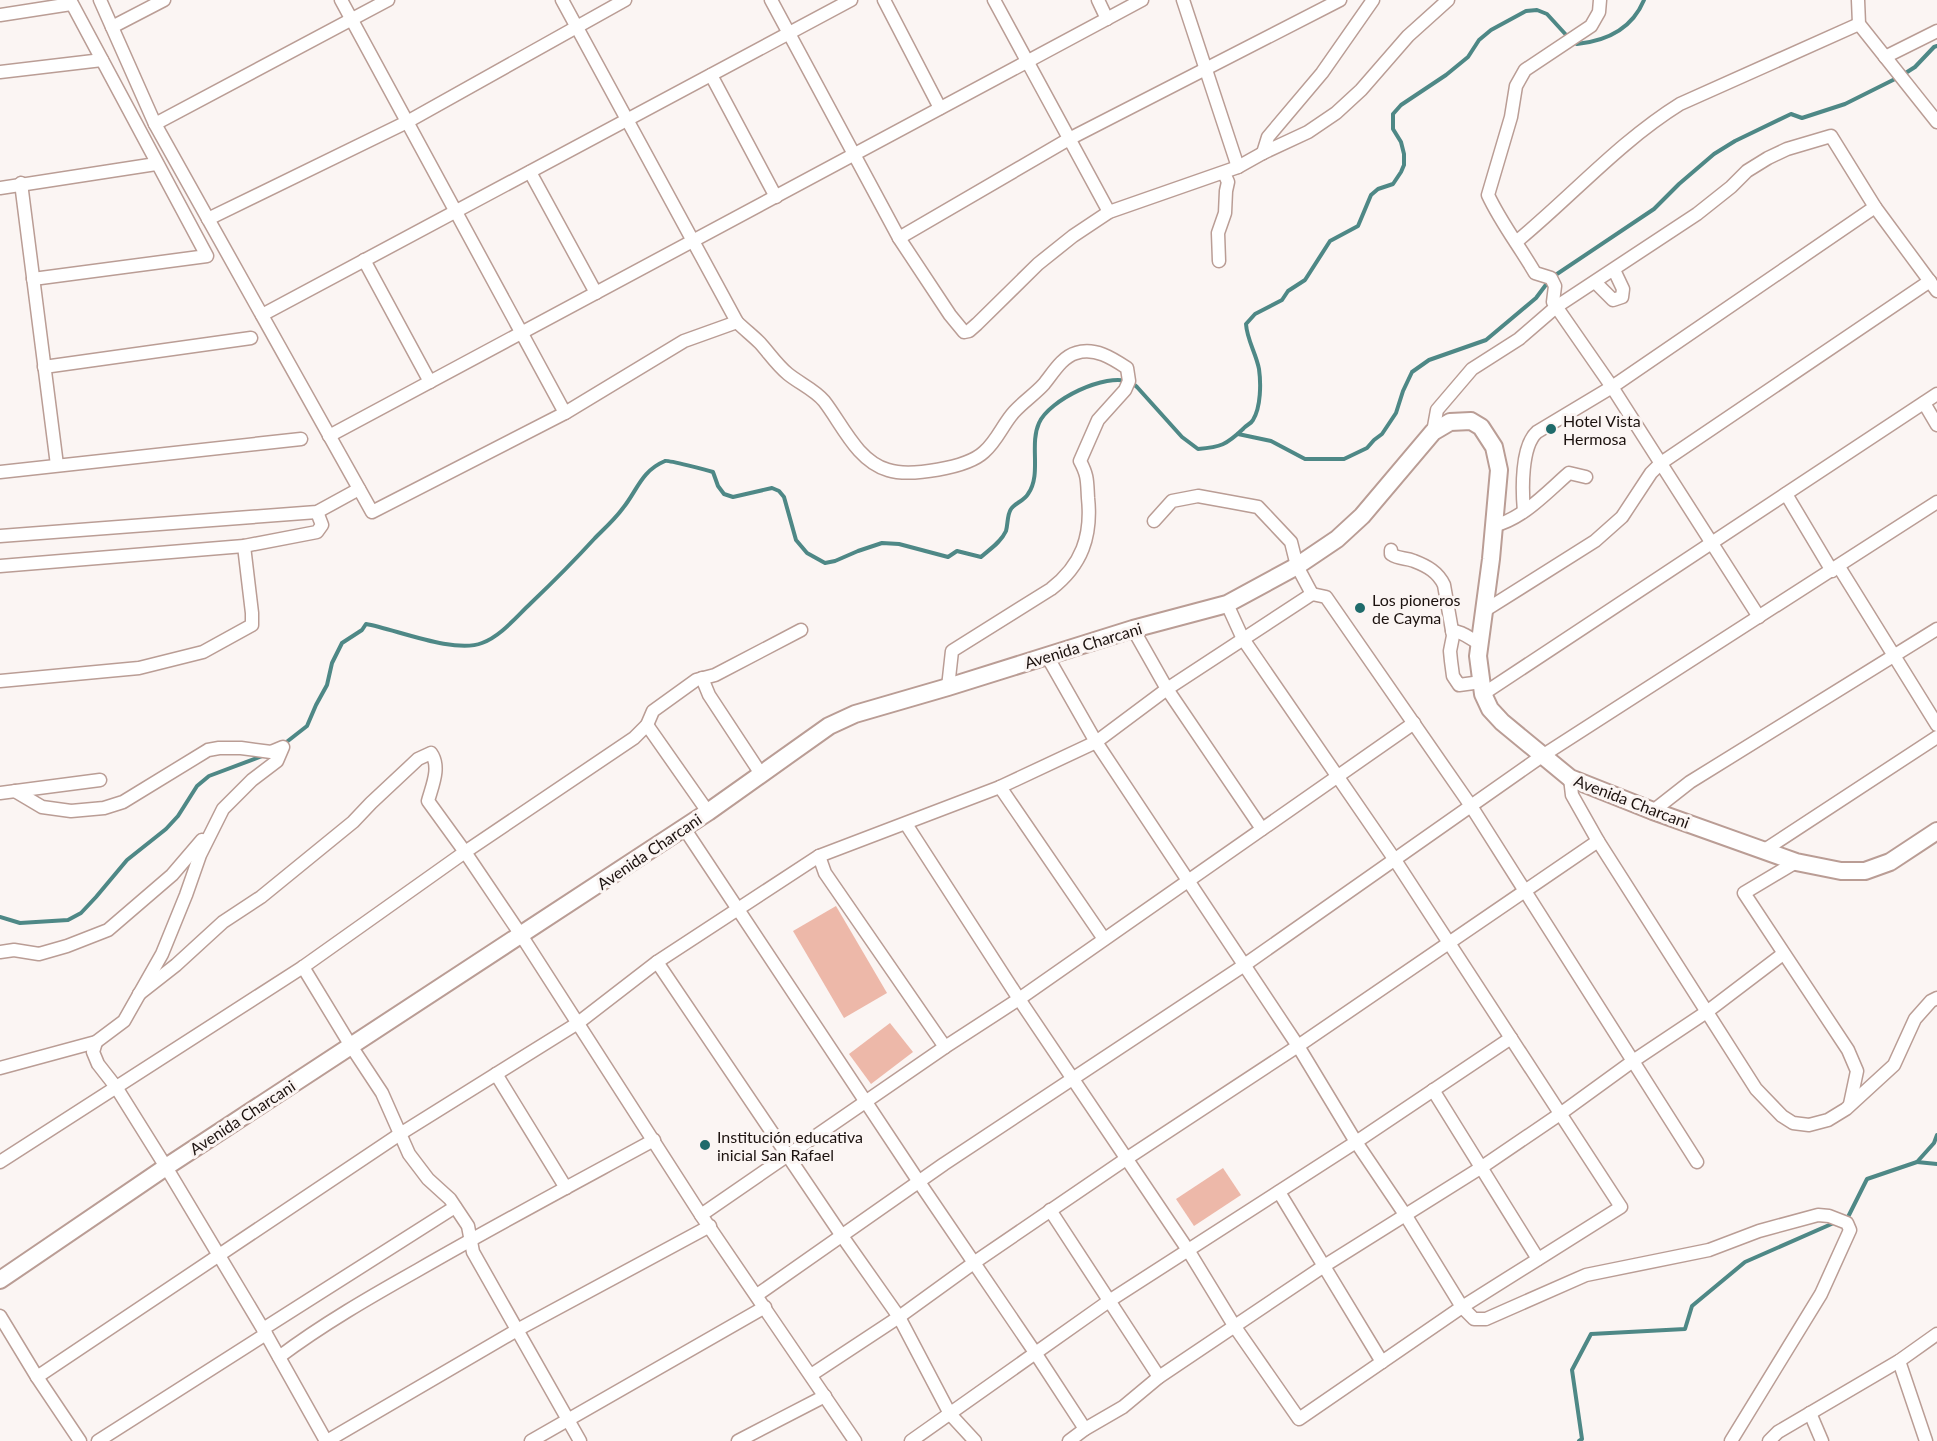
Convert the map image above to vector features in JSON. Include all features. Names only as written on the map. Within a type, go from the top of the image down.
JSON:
[{"type":"main road","name":"Avenida Charcani","points":[[0,1281],[166,1167],[708,812],[829,726],[846,718],[1133,629],[1227,604],[1297,567],[1337,539],[1362,516],[1433,432],[1450,422],[1471,421],[1481,427],[1494,447],[1499,470],[1491,559],[1479,643],[1478,656],[1482,688],[1490,709],[1542,756],[1570,778],[1653,811],[1796,862],[1841,871],[1865,871],[1890,862],[1937,831]]},
{"type":"street","points":[[100,0],[155,124],[372,512],[565,413],[684,341],[737,322]]},
{"type":"street","points":[[112,27],[165,0]]},
{"type":"street","points":[[341,0],[565,413]]},
{"type":"street","points":[[155,124],[388,0]]},
{"type":"street","points":[[562,0],[737,322],[786,372],[823,400],[845,434],[867,458],[887,470],[908,472],[938,469],[968,461],[983,453],[1012,414],[1042,386],[1063,360],[1077,353],[1097,352],[1127,368],[1129,381],[1125,390],[1098,420],[1080,461],[1087,474],[1090,515],[1088,536],[1076,564],[1064,579],[1051,589],[952,651],[948,687]]},
{"type":"street","points":[[208,219],[407,122],[625,0]]},
{"type":"street","points":[[771,0],[899,238],[955,322],[962,331],[966,332],[1038,264],[1073,236],[1109,212],[1238,167],[1308,132],[1336,113],[1361,90],[1408,36],[1448,0]]},
{"type":"street","points":[[262,315],[851,0]]},
{"type":"street","points":[[884,0],[940,108]]},
{"type":"street","points":[[994,0],[1109,212]]},
{"type":"street","points":[[1098,0],[1107,19]]},
{"type":"street","points":[[329,436],[1142,0]]},
{"type":"street","points":[[1183,0],[1238,167]]},
{"type":"street","points":[[899,238],[1069,139],[1340,0]]},
{"type":"street","points":[[1263,153],[1268,137],[1322,73],[1373,0]]},
{"type":"street","points":[[1600,0],[1599,12],[1592,26],[1525,70],[1516,86],[1510,117],[1488,195],[1498,216],[1535,273],[1551,278],[1555,286],[1552,300],[1556,307],[1612,387],[1759,617]]},
{"type":"street","points":[[1858,0],[1859,24],[1937,122]]},
{"type":"street","points":[[0,15],[70,2],[207,256],[33,279]]},
{"type":"street","points":[[1516,242],[1659,117],[1680,104],[1859,24]]},
{"type":"street","points":[[1885,57],[1937,31]]},
{"type":"street","points":[[0,72],[102,60]]},
{"type":"street","points":[[711,75],[776,197]]},
{"type":"street","points":[[1433,432],[1437,410],[1472,369],[1518,339],[1556,307],[1696,214],[1731,187],[1747,171],[1787,149],[1832,136],[1875,207],[1933,286],[1661,463],[1651,473],[1622,517],[1595,541],[1484,611]]},
{"type":"street","points":[[0,188],[156,164]]},
{"type":"street","points":[[530,172],[596,293]]},
{"type":"street","points":[[1219,261],[1218,232],[1225,213],[1228,182],[1224,172]]},
{"type":"street","points":[[21,183],[57,465]]},
{"type":"street","points":[[1524,511],[1522,494],[1525,464],[1532,436],[1612,387],[1875,207]]},
{"type":"street","points":[[364,260],[430,382]]},
{"type":"street","points":[[1595,282],[1613,300],[1622,297],[1623,289],[1614,270]]},
{"type":"street","points":[[44,367],[250,338]]},
{"type":"street","points":[[1391,550],[1391,554],[1399,559],[1415,561],[1436,572],[1440,577],[1444,585],[1453,636],[1450,651],[1453,676],[1459,685],[1482,688],[1712,543],[1937,394]]},
{"type":"street","points":[[1924,404],[1937,425]]},
{"type":"street","points":[[0,472],[301,439]]},
{"type":"street","points":[[1493,526],[1506,523],[1524,511],[1571,472],[1586,477]]},
{"type":"street","points":[[0,536],[317,512],[359,489]]},
{"type":"street","points":[[1786,494],[1937,725]]},
{"type":"street","points":[[1154,521],[1172,501],[1198,496],[1258,507],[1291,542],[1297,567],[1312,594]]},
{"type":"street","points":[[757,1295],[919,1182],[1243,966],[1542,756],[1937,502]]},
{"type":"street","points":[[0,566],[244,546],[318,532],[322,525],[317,512]]},
{"type":"street","points":[[0,681],[139,668],[203,652],[223,642],[252,625],[244,546]]},
{"type":"street","points":[[37,1377],[400,1134],[578,1023],[657,963],[819,856],[1000,787],[1096,742],[1167,689],[1312,594],[1326,597],[1472,806],[1697,1162]]},
{"type":"street","points":[[906,824],[1019,999],[1188,1250],[1234,1327],[1299,1419],[1462,1306],[1621,1206],[1450,942],[1244,639],[1227,604]]},
{"type":"street","points":[[1133,629],[1167,689],[1262,829]]},
{"type":"street","points":[[1653,811],[1690,782],[1937,629]]},
{"type":"street","points":[[0,1162],[303,967],[465,852],[634,738],[646,725],[653,711],[696,680],[715,675],[801,630]]},
{"type":"street","points":[[1452,631],[1459,631],[1479,643]]},
{"type":"street","points":[[1047,656],[1096,742],[1298,1047],[1356,1142],[1406,1216],[1462,1306],[1474,1319],[1486,1319],[1586,1275],[1709,1250],[1759,1231],[1818,1215],[1829,1216],[1847,1223],[1850,1230],[1821,1294],[1731,1441]]},
{"type":"street","points":[[702,678],[709,695],[761,774]]},
{"type":"street","points":[[701,1215],[945,1047],[1019,999],[1413,723]]},
{"type":"street","points":[[646,725],[708,812]]},
{"type":"street","points":[[1763,850],[1937,737]]},
{"type":"street","points":[[0,1068],[96,1042],[124,1021],[162,954],[200,855],[223,809],[252,780],[277,761],[283,747],[271,753],[241,748],[208,750],[123,802],[104,808],[71,811],[42,807],[15,791]]},
{"type":"street","points":[[139,994],[176,965],[223,922],[261,897],[353,822],[418,759],[431,753],[436,760],[436,770],[428,801],[521,935],[701,1215],[855,1441]]},
{"type":"street","points":[[1570,778],[1572,795],[1598,841],[1756,1089],[1793,1124],[1809,1125],[1828,1120],[1849,1106],[1894,1065],[1915,1019],[1931,1001],[1937,998]]},
{"type":"street","points":[[0,793],[100,780]]},
{"type":"street","points":[[1000,787],[1104,939]]},
{"type":"street","points":[[0,952],[14,950],[39,954],[108,930],[172,875],[214,825]]},
{"type":"street","points":[[684,828],[1085,1429]]},
{"type":"street","points":[[811,1375],[899,1317],[1050,1210],[1298,1047],[1598,841]]},
{"type":"street","points":[[819,856],[825,873],[945,1047]]},
{"type":"street","points":[[1796,862],[1744,893],[1848,1050],[1857,1071],[1849,1106]]},
{"type":"street","points":[[1069,1441],[1123,1407],[1159,1377],[1324,1266],[1406,1216],[1560,1114],[1633,1061],[1708,1011],[1783,954]]},
{"type":"street","points":[[657,963],[899,1317],[950,1414],[975,1441]]},
{"type":"street","points":[[303,967],[382,1093],[409,1154],[428,1179],[450,1199],[468,1226],[473,1252],[580,1441]]},
{"type":"street","points":[[911,1441],[1109,1301],[1356,1142],[1511,1038]]},
{"type":"street","points":[[96,1042],[93,1052],[98,1064],[116,1087],[166,1167],[327,1441],[517,1330],[710,1226]]},
{"type":"street","points":[[496,1074],[566,1188]]},
{"type":"street","points":[[1433,1090],[1538,1259]]},
{"type":"street","points":[[279,1357],[313,1332],[471,1239],[654,1140]]},
{"type":"street","points":[[1279,1192],[1382,1362]]},
{"type":"street","points":[[98,1441],[455,1207]]},
{"type":"street","points":[[1050,1210],[1159,1377]]},
{"type":"street","points":[[531,1441],[765,1307]]},
{"type":"street","points":[[0,1316],[80,1441]]},
{"type":"street","points":[[1769,1441],[1778,1432],[1899,1361],[1937,1334]]},
{"type":"street","points":[[1899,1361],[1926,1441]]},
{"type":"street","points":[[738,1441],[825,1396]]},
{"type":"street","points":[[1810,1413],[1822,1441]]},
{"type":"shaded area","points":[[836,906],[887,993],[844,1018],[793,931]]},
{"type":"shaded area","points":[[890,1023],[913,1052],[871,1084],[849,1054]]},
{"type":"shaded area","points":[[1223,1168],[1241,1195],[1194,1226],[1176,1199]]},
{"type":"waterway","points":[[1574,42],[1577,44],[1598,40],[1617,32],[1633,19],[1644,0]]},
{"type":"waterway","points":[[284,744],[307,726],[327,685],[332,663],[342,643],[362,630],[366,624],[424,640],[456,645],[470,646],[489,640],[508,626],[563,571],[617,516],[650,470],[665,461],[713,472],[724,494],[733,497],[772,488],[779,491],[784,497],[796,540],[807,553],[825,563],[882,543],[899,544],[948,557],[957,551],[981,557],[1001,539],[1006,531],[1011,509],[1026,496],[1032,486],[1035,469],[1035,441],[1039,423],[1054,405],[1079,390],[1093,385],[1120,380],[1132,383],[1182,437],[1198,449],[1227,442],[1252,421],[1259,402],[1259,369],[1246,324],[1255,314],[1282,300],[1288,291],[1305,280],[1330,241],[1358,226],[1371,195],[1378,189],[1393,184],[1404,165],[1401,142],[1393,129],[1393,114],[1401,105],[1446,75],[1468,57],[1479,40],[1491,30],[1526,11],[1537,10],[1547,14],[1568,37]]},
{"type":"waterway","points":[[1904,74],[1937,46]]},
{"type":"waterway","points":[[1238,434],[1271,441],[1305,459],[1344,459],[1367,448],[1382,434],[1396,413],[1412,372],[1429,360],[1486,340],[1536,298],[1551,278],[1654,209],[1714,154],[1735,141],[1791,114],[1802,118],[1845,104],[1897,78]]},
{"type":"waterway","points":[[0,917],[20,923],[68,920],[81,913],[127,860],[166,829],[178,816],[197,786],[209,776],[265,755]]},
{"type":"waterway","points":[[1846,1218],[1867,1179],[1917,1162],[1934,1143],[1937,1135]]},
{"type":"waterway","points":[[1917,1162],[1937,1164]]},
{"type":"waterway","points":[[1579,1441],[1582,1439],[1572,1370],[1591,1334],[1685,1329],[1692,1306],[1745,1262],[1836,1222]]},
{"type":"place","name":"Hotel Vista Hermosa","points":[[1551,429]]},
{"type":"place","name":"Los pioneros de Cayma","points":[[1360,608]]},
{"type":"place","name":"Institución educativa inicial San Rafael","points":[[705,1145]]}]
